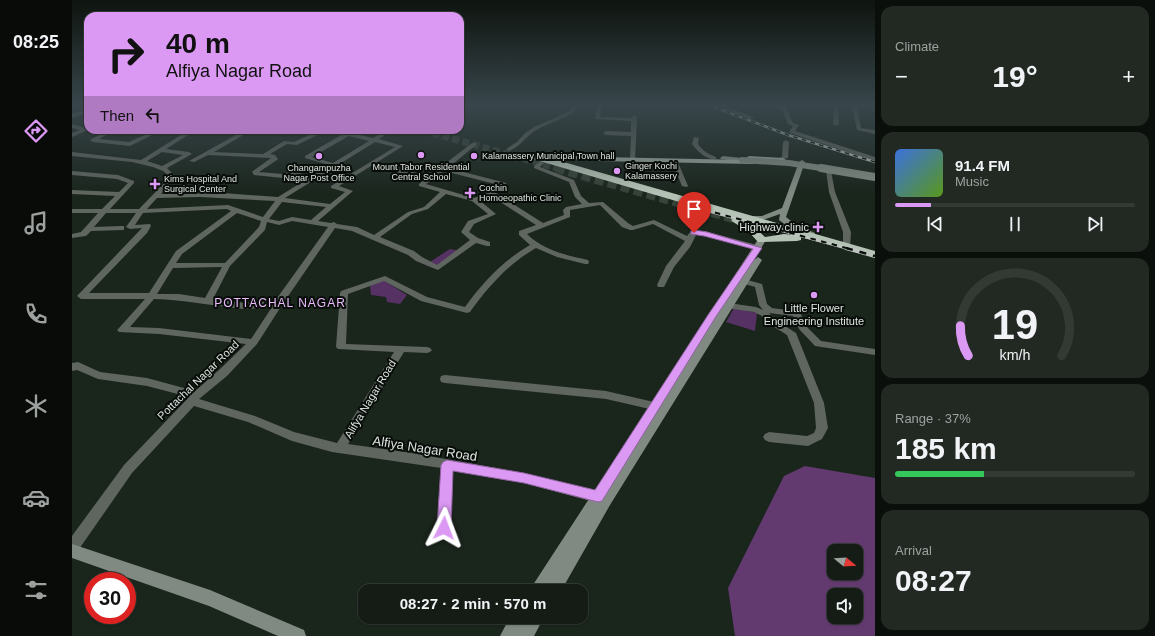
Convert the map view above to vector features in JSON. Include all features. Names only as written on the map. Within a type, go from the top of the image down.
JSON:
[{"type":"highway","points":[[529,155],[543,162],[738,218],[765,236],[804,238],[875,258]]},
{"type":"highway","points":[[738,218],[751,229],[765,236],[821,240],[875,254]]},
{"type":"main road","points":[[529,155],[634,160],[714,159],[765,162],[801,165],[875,177]]},
{"type":"main road","points":[[543,162],[558,157]]},
{"type":"main road","points":[[725,160],[777,160],[828,171],[875,177]]},
{"type":"main road","points":[[725,160],[781,162],[875,177]]},
{"type":"main road","points":[[801,165],[783,210],[782,218],[792,226],[821,240]]},
{"type":"main road","points":[[738,218],[763,218],[783,210]]},
{"type":"main road","points":[[556,584],[605,501],[729,306],[744,280],[765,236]]},
{"type":"main road","points":[[542,584],[598,497],[654,406],[765,236]]},
{"type":"main road","points":[[72,551],[210,598],[298,636]]},
{"type":"main road","points":[[508,636],[516,624]]},
{"type":"main road","points":[[525,636],[532,624]]},
{"type":"street","points":[[103,135],[93,140],[130,144],[149,135]]},
{"type":"street","points":[[140,163],[185,135]]},
{"type":"street","points":[[192,162],[240,135]]},
{"type":"street","points":[[265,155],[286,142],[296,144],[315,135]]},
{"type":"street","points":[[334,165],[307,157],[347,135]]},
{"type":"street","points":[[314,222],[330,206],[350,191],[333,187],[400,146],[356,135]]},
{"type":"street","points":[[207,302],[227,265],[262,228],[265,219],[281,198],[383,135]]},
{"type":"street","points":[[509,149],[520,144],[526,135]]},
{"type":"street","points":[[633,135],[634,160]]},
{"type":"street","points":[[801,135],[875,158]]},
{"type":"street","points":[[696,138],[695,144],[699,150],[705,155],[714,159]]},
{"type":"street","points":[[777,160],[784,158],[786,142]]},
{"type":"street","points":[[474,144],[421,185],[474,200],[493,214],[468,226],[465,232],[475,240],[487,244]]},
{"type":"street","points":[[160,150],[189,154],[163,168]]},
{"type":"street","points":[[207,153],[273,156],[275,159],[255,172],[256,174],[283,176],[293,173],[312,179]]},
{"type":"street","points":[[72,154],[140,163],[163,168],[173,177],[141,211],[130,227],[147,226],[143,233],[81,296]]},
{"type":"street","points":[[674,160],[685,186]]},
{"type":"street","points":[[543,162],[536,166],[572,181],[578,197],[587,204]]},
{"type":"street","points":[[370,164],[430,178]]},
{"type":"street","points":[[443,169],[504,184],[492,193],[474,200]]},
{"type":"street","points":[[828,171],[832,192],[847,232],[847,246]]},
{"type":"street","points":[[72,173],[118,177],[132,182],[96,219],[89,229],[83,234],[72,236]]},
{"type":"street","points":[[72,192],[120,194]]},
{"type":"street","points":[[376,237],[410,213],[426,208],[444,192]]},
{"type":"street","points":[[492,193],[541,225]]},
{"type":"street","points":[[156,196],[212,194],[281,198],[330,206]]},
{"type":"street","points":[[585,262],[558,257],[522,234],[541,225],[568,216],[566,210],[568,208],[601,203],[625,225],[633,228],[654,222],[689,240]]},
{"type":"street","points":[[72,211],[141,211],[228,207],[279,223],[292,219],[334,224],[354,229],[411,253],[419,259],[438,268],[475,240]]},
{"type":"street","points":[[236,210],[179,253],[151,297],[122,330],[159,331],[254,342]]},
{"type":"street","name":"Pottachal Nagar Road","points":[[72,547],[128,469],[194,398],[223,373],[254,342],[278,304],[334,224]]},
{"type":"street","points":[[89,229],[121,228]]},
{"type":"street","points":[[661,285],[670,266],[687,245],[694,233],[765,236]]},
{"type":"street","points":[[427,350],[341,347],[344,293],[385,278],[424,299],[467,310],[500,269],[517,256],[537,244]]},
{"type":"street","points":[[170,266],[227,265]]},
{"type":"street","points":[[744,280],[759,286],[763,305],[768,310],[797,314],[802,327],[818,344],[875,352]]},
{"type":"street","points":[[72,296],[114,295],[179,298],[245,306],[278,304]]},
{"type":"street","points":[[729,306],[756,310],[766,314],[774,323],[791,333],[819,403],[822,428],[818,436],[808,441],[769,437]]},
{"type":"street","name":"Alifya Nagar Road","points":[[340,448],[401,349]]},
{"type":"street","name":"Alfiya Nagar Road","points":[[72,366],[78,366],[98,375],[147,382],[251,419],[292,436],[340,448],[412,458],[524,478],[598,497]]},
{"type":"street","points":[[445,379],[606,395],[654,406]]},
{"type":"street","points":[[444,528],[447,465]]},
{"type":"shaded area","points":[[450,249],[461,251],[436,269],[425,265]]},
{"type":"shaded area","points":[[383,280],[407,295],[400,304],[387,302],[386,297],[371,295],[370,286]]},
{"type":"shaded area","points":[[734,308],[757,313],[755,331],[726,322]]},
{"type":"shaded area","points":[[805,466],[875,478],[875,636],[735,636],[728,588],[784,476]]},
{"type":"tunnel","points":[[439,135],[560,169]]},
{"type":"tunnel","points":[[556,168],[735,219]]},
{"type":"railway","points":[[787,135],[875,162]]},
{"type":"railway","points":[[683,204],[850,249]]},
{"type":"railway","points":[[846,248],[875,256]]},
{"type":"place","name":"Mount Tabor Residential Central School","points":[[421,155]]},
{"type":"place","name":"Changampuzha Nagar Post Office","points":[[319,156]]},
{"type":"place","name":"Kalamassery Municipal Town hall","points":[[474,156]]},
{"type":"place","name":"Ginger Kochi Kalamassery","points":[[617,171]]},
{"type":"place","name":"Kims Hospital And Surgical Center","points":[[155,184]]},
{"type":"place","name":"Cochin Homoeopathic Clinic","points":[[470,193]]},
{"type":"place","name":"Highway clinic","points":[[818,227]]},
{"type":"place","name":"Little Flower Engineering Institute","points":[[814,295]]},
{"type":"district","name":"POTTACHAL NAGAR","points":[[280,303]]},
{"type":"route","points":[[444,528],[447,465],[524,478],[598,497],[711,317],[758,248],[704,233],[694,233]]}]
